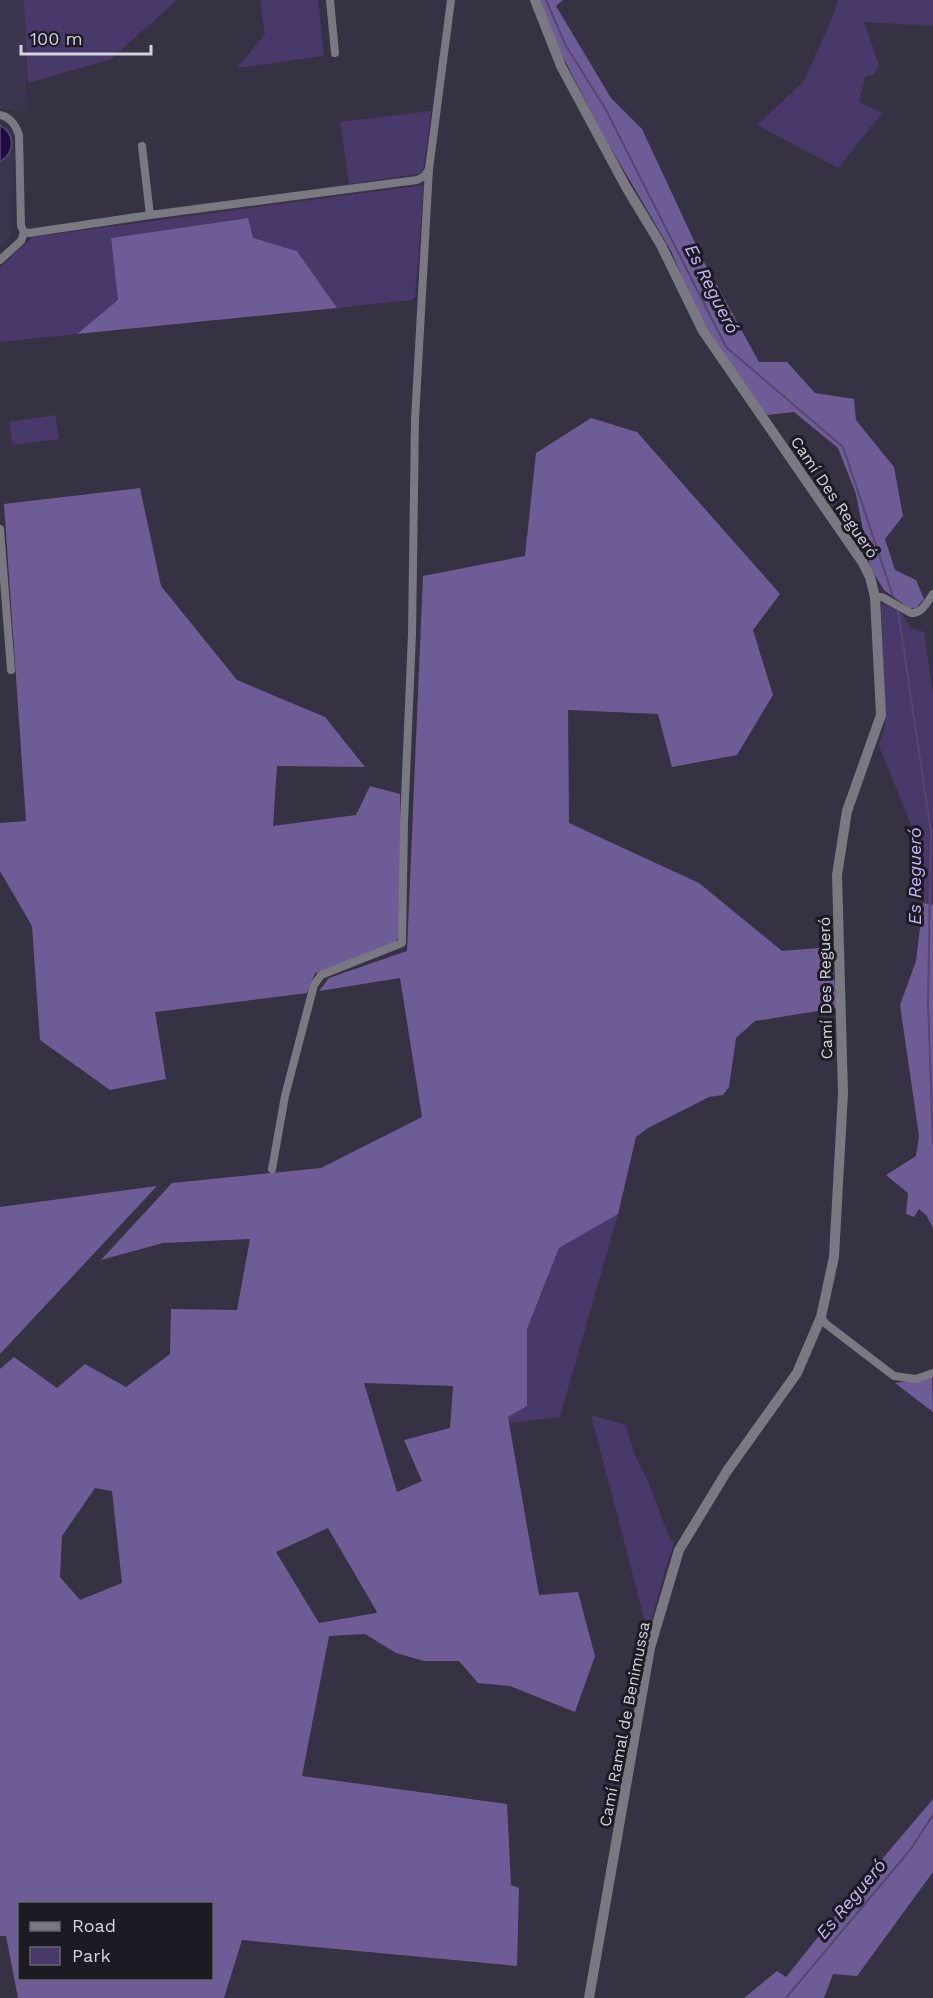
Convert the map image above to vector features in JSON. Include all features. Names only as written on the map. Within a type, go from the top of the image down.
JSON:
[{"type":"street","points":[[330,0],[334,53]]},
{"type":"street","points":[[272,1169],[285,1096],[314,985],[321,975],[402,943],[404,812],[413,612],[415,420],[429,169],[451,0]]},
{"type":"street","name":"Camí Des Regueró","points":[[535,0],[561,66],[661,246],[703,331],[863,563],[875,597],[881,715],[847,811],[837,875],[843,1093],[834,1257],[820,1317]]},
{"type":"street","points":[[0,115],[5,116],[16,126],[20,135],[21,226],[24,232],[21,240],[0,260]]},
{"type":"street","points":[[142,146],[150,215]]},
{"type":"street","points":[[24,232],[417,180],[425,176],[429,169]]},
{"type":"street","points":[[0,529],[11,670]]},
{"type":"street","points":[[875,597],[882,597],[915,613],[933,594]]},
{"type":"street","points":[[820,1317],[888,1373],[916,1379],[933,1372]]},
{"type":"street","name":"Camí Ramal de Benimussa","points":[[589,1998],[650,1648],[679,1550],[727,1471],[797,1373],[820,1317]]},
{"type":"shaded area","points":[[0,0],[24,0],[27,113],[0,108]]},
{"type":"shaded area","points":[[538,0],[563,0],[556,6],[611,98],[642,129],[703,260],[759,362],[787,362],[815,393],[854,399],[856,420],[894,467],[903,516],[885,539],[895,570],[916,580],[924,599],[916,608],[909,608],[884,590],[870,567],[856,494],[838,448],[794,412],[767,415],[715,344],[690,296],[671,251],[605,138],[553,38]]},
{"type":"shaded area","points":[[0,124],[9,129],[13,139],[13,169],[12,234],[0,246]]},
{"type":"shaded area","points":[[0,125],[9,134],[12,144],[9,153],[0,162]]},
{"type":"shaded area","points":[[248,218],[253,238],[297,251],[337,308],[77,334],[118,300],[111,238]]},
{"type":"shaded area","points":[[591,418],[637,432],[780,594],[753,630],[773,695],[737,755],[672,767],[658,714],[568,710],[569,823],[699,883],[782,951],[831,947],[837,1008],[755,1021],[736,1038],[729,1087],[723,1095],[709,1097],[648,1128],[636,1137],[618,1214],[559,1248],[527,1329],[527,1406],[508,1417],[539,1595],[578,1592],[595,1656],[575,1712],[510,1686],[478,1683],[459,1661],[424,1661],[396,1653],[365,1634],[329,1636],[302,1776],[507,1804],[511,1885],[519,1888],[517,1966],[242,1940],[224,1998],[18,1998],[6,1936],[0,1936],[0,1369],[14,1357],[57,1388],[85,1364],[126,1387],[170,1354],[171,1309],[237,1310],[250,1239],[163,1243],[101,1260],[172,1183],[321,1168],[422,1117],[400,978],[319,991],[329,978],[407,951],[423,576],[525,556],[536,453]],"holes":[[[364,1383],[453,1386],[450,1428],[404,1440],[422,1481],[397,1492]],[[95,1488],[112,1491],[122,1583],[80,1600],[60,1577],[62,1536]],[[328,1528],[377,1612],[376,1613],[319,1623],[276,1552]]]},
{"type":"shaded area","points":[[140,488],[161,586],[237,680],[325,717],[365,767],[277,766],[273,826],[356,815],[370,786],[400,794],[401,933],[394,945],[315,973],[307,993],[155,1012],[166,1079],[110,1090],[40,1040],[32,926],[0,871],[0,823],[26,821],[4,504]]},
{"type":"shaded area","points":[[923,903],[933,905],[933,1228],[926,1215],[919,1209],[914,1217],[906,1214],[908,1193],[886,1175],[916,1156],[919,1136],[900,1005],[916,961]]},
{"type":"shaded area","points":[[157,1186],[0,1354],[0,1207]]},
{"type":"shaded area","points":[[932,1377],[933,1412],[895,1383]]},
{"type":"shaded area","points":[[933,1799],[933,1872],[857,1976],[833,1974],[824,1998],[744,1998],[777,1971],[786,1977]]},
{"type":"green space","points":[[24,0],[177,0],[111,59],[28,83]]},
{"type":"green space","points":[[260,0],[318,0],[324,56],[237,68],[265,34]]},
{"type":"green space","points":[[838,0],[933,0],[933,26],[864,22],[879,65],[874,75],[865,76],[859,102],[882,113],[838,168],[757,125],[804,81]]},
{"type":"green space","points":[[431,111],[423,173],[349,184],[340,122]]},
{"type":"green space","points":[[424,185],[415,297],[411,300],[337,308],[297,251],[253,238],[247,218],[111,238],[118,300],[77,334],[0,342],[0,267],[33,237]]},
{"type":"green space","points":[[55,415],[59,439],[13,445],[9,422]]},
{"type":"green space","points":[[881,604],[899,612],[910,628],[924,632],[933,695],[933,905],[923,903],[924,884],[920,847],[879,746],[885,726]]},
{"type":"green space","points":[[618,1214],[560,1417],[510,1423],[508,1417],[527,1406],[527,1329],[559,1248]]},
{"type":"green space","points":[[591,1415],[626,1425],[633,1451],[648,1481],[669,1537],[674,1543],[648,1633]]},
{"type":"waterway","name":"Es Regueró","points":[[546,0],[566,46],[605,108],[726,347],[843,447],[893,596]]},
{"type":"waterway","name":"Es Regueró","points":[[898,611],[931,832],[928,1003],[933,1144]]},
{"type":"waterway","name":"Es Regueró","points":[[786,1998],[910,1850],[933,1815]]}]
